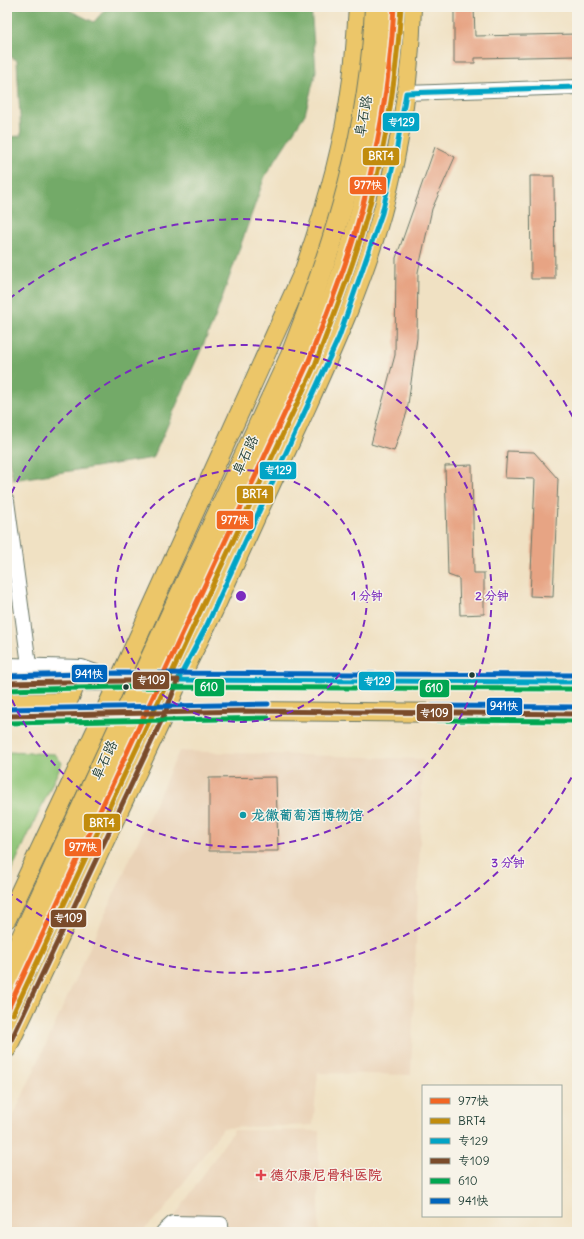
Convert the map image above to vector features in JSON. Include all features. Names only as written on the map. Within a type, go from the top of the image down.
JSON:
[{"type":"highway","name":"阜石路","points":[[7,969],[291,355],[318,286],[341,216],[364,120],[373,54],[375,7]]},
{"type":"highway","name":"阜石路","points":[[7,1011],[308,363],[335,292],[359,220],[383,122],[392,56],[394,7]]},
{"type":"main road","name":"阜石路","points":[[7,918],[103,715],[304,270],[325,208],[344,129],[351,86],[358,7]]},
{"type":"main road","points":[[7,1049],[165,713],[178,680],[206,628],[339,337],[382,213],[396,153],[406,93],[412,7]]},
{"type":"main road","points":[[7,683],[118,680],[577,682]]},
{"type":"main road","points":[[7,703],[60,702],[69,699],[72,691],[68,682]]},
{"type":"main road","points":[[7,716],[247,711],[577,714]]},
{"type":"street","points":[[351,86],[406,93],[577,87]]},
{"type":"street","points":[[7,501],[30,665]]},
{"type":"street","points":[[7,665],[82,667],[118,680]]},
{"type":"street","points":[[163,1232],[173,1223],[211,1222],[221,1224],[221,1232]]},
{"type":"shaded area","points":[[179,751],[423,759],[411,1075],[318,1073],[313,1125],[223,1128],[164,1210],[142,1232],[7,1232],[7,1130]]},
{"type":"shaded area","name":"德尔康尼骨科医院","points":[[234,1130],[319,1131],[319,1232],[159,1232],[173,1219]]},
{"type":"green space","points":[[7,7],[62,7],[94,22],[107,7],[311,7],[316,71],[305,114],[265,176],[215,318],[153,458],[13,480],[7,448],[7,137],[21,136],[17,60],[7,55]]},
{"type":"green space","points":[[7,752],[55,754],[62,763],[7,880]]},
{"type":"building","points":[[454,7],[474,7],[475,36],[577,34],[577,56],[475,58],[475,63],[454,63]]},
{"type":"building","points":[[435,147],[455,157],[432,209],[418,272],[417,338],[407,412],[394,451],[371,444],[395,355],[396,258]]},
{"type":"building","points":[[530,176],[554,176],[555,279],[531,279]]},
{"type":"building","points":[[507,451],[534,452],[558,479],[553,597],[530,596],[535,479],[505,478]]},
{"type":"building","points":[[472,465],[474,573],[484,573],[484,614],[460,615],[459,579],[448,575],[445,466]]},
{"type":"building","name":"龙徽葡萄酒博物馆","points":[[276,777],[278,851],[209,851],[209,778]]},
{"type":"transit line","name":"977快","points":[[7,1011],[308,363],[344,269],[362,209],[381,123],[389,65],[394,7]]},
{"type":"transit line","name":"BRT4","points":[[13,1014],[315,365],[355,256],[382,154],[396,66],[401,7]]},
{"type":"transit line","name":"专129","points":[[577,87],[406,93],[396,153],[382,213],[339,337],[206,627],[178,680],[577,682]]},
{"type":"transit line","name":"941快","points":[[7,676],[118,673],[577,675]]},
{"type":"transit line","name":"专109","points":[[7,683],[178,680],[165,713],[7,1049]]},
{"type":"transit line","name":"610","points":[[7,690],[118,687],[577,689]]},
{"type":"transit line","name":"941快","points":[[7,709],[268,704]]},
{"type":"transit line","name":"941快","points":[[432,706],[577,707]]},
{"type":"transit line","name":"专109","points":[[7,716],[247,711],[577,714]]},
{"type":"transit line","name":"610","points":[[7,723],[268,718]]},
{"type":"transit line","name":"610","points":[[432,720],[577,721]]},
{"type":"place","name":"龙徽葡萄酒博物馆","points":[[243,815]]},
{"type":"place","name":"德尔康尼骨科医院","points":[[261,1175]]}]
